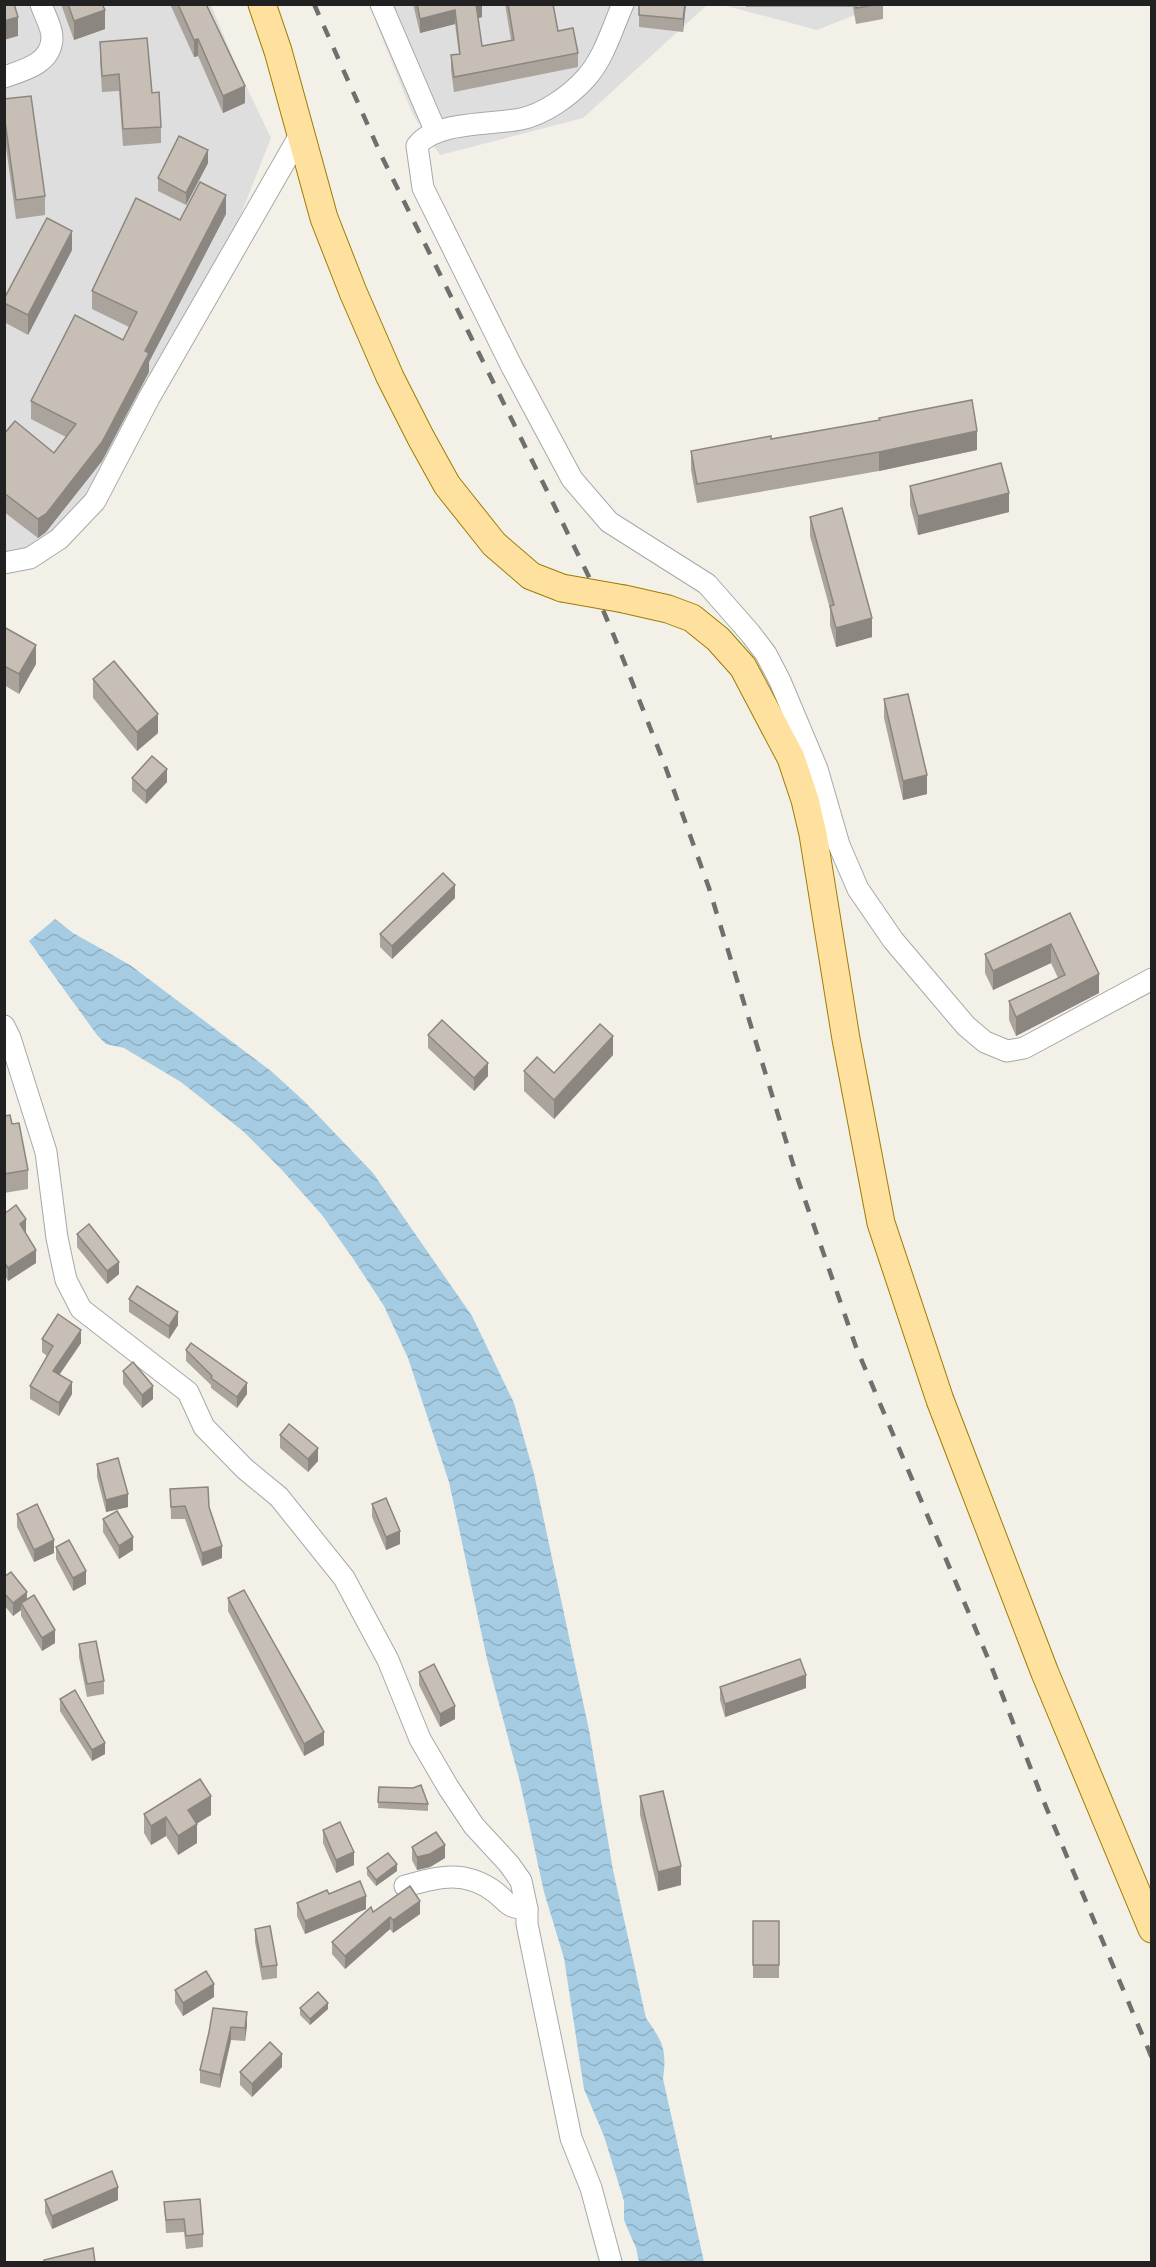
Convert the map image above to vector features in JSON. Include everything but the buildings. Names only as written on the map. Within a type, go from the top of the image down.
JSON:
[{"type":"main road","points":[[262,4],[278,51],[324,218],[390,377],[447,485],[495,544],[531,576],[562,588],[668,609],[692,618],[718,639],[742,667],[791,758],[805,800],[879,1213],[898,1275],[940,1400],[1045,1673],[1152,1929]]},
{"type":"street","points":[[4,76],[32,68],[49,51],[52,35],[41,4]]},
{"type":"street","points":[[381,4],[436,132]]},
{"type":"street","points":[[623,4],[595,65],[586,78],[546,110],[523,119],[436,132],[423,138],[417,146],[423,188],[512,367],[572,479],[609,522],[707,584],[766,654],[780,681],[817,769],[839,845],[858,889],[893,940],[945,1005],[966,1026],[985,1042],[1007,1051],[1024,1048],[1152,979]]},
{"type":"street","points":[[4,563],[30,558],[59,539],[95,501],[149,398],[300,135]]},
{"type":"street","points":[[742,667],[766,654]]},
{"type":"street","points":[[4,1026],[10,1038],[46,1152],[57,1238],[66,1280],[81,1309],[188,1392],[204,1427],[244,1469],[279,1497],[344,1578],[388,1660],[420,1740],[474,1826],[510,1864],[521,1881],[527,1909],[527,1924],[571,2138],[591,2188],[612,2262]]},
{"type":"street","points":[[405,1887],[433,1879],[458,1876],[479,1882],[512,1908],[527,1909]]},
{"type":"shaded area","points":[[5,5],[211,5],[236,65],[271,138],[235,229],[116,461],[51,546],[5,561]]},
{"type":"shaded area","points":[[369,5],[707,5],[583,118],[440,155],[413,115]]},
{"type":"shaded area","points":[[723,5],[880,5],[817,30]]},
{"type":"water","points":[[55,919],[73,933],[130,965],[271,1071],[305,1102],[373,1173],[472,1316],[514,1403],[534,1474],[589,1730],[613,1870],[646,2018],[664,2053],[663,2079],[704,2262],[639,2262],[636,2248],[624,2220],[624,2201],[604,2136],[584,2089],[564,1958],[544,1892],[520,1782],[487,1659],[449,1482],[408,1358],[384,1306],[322,1215],[244,1132],[181,1082],[124,1048],[106,1044],[97,1035],[29,941]]},
{"type":"railway","points":[[314,4],[382,157],[589,577],[614,636],[664,763],[709,888],[797,1177],[856,1347],[990,1663],[1041,1795],[1152,2058]]}]
